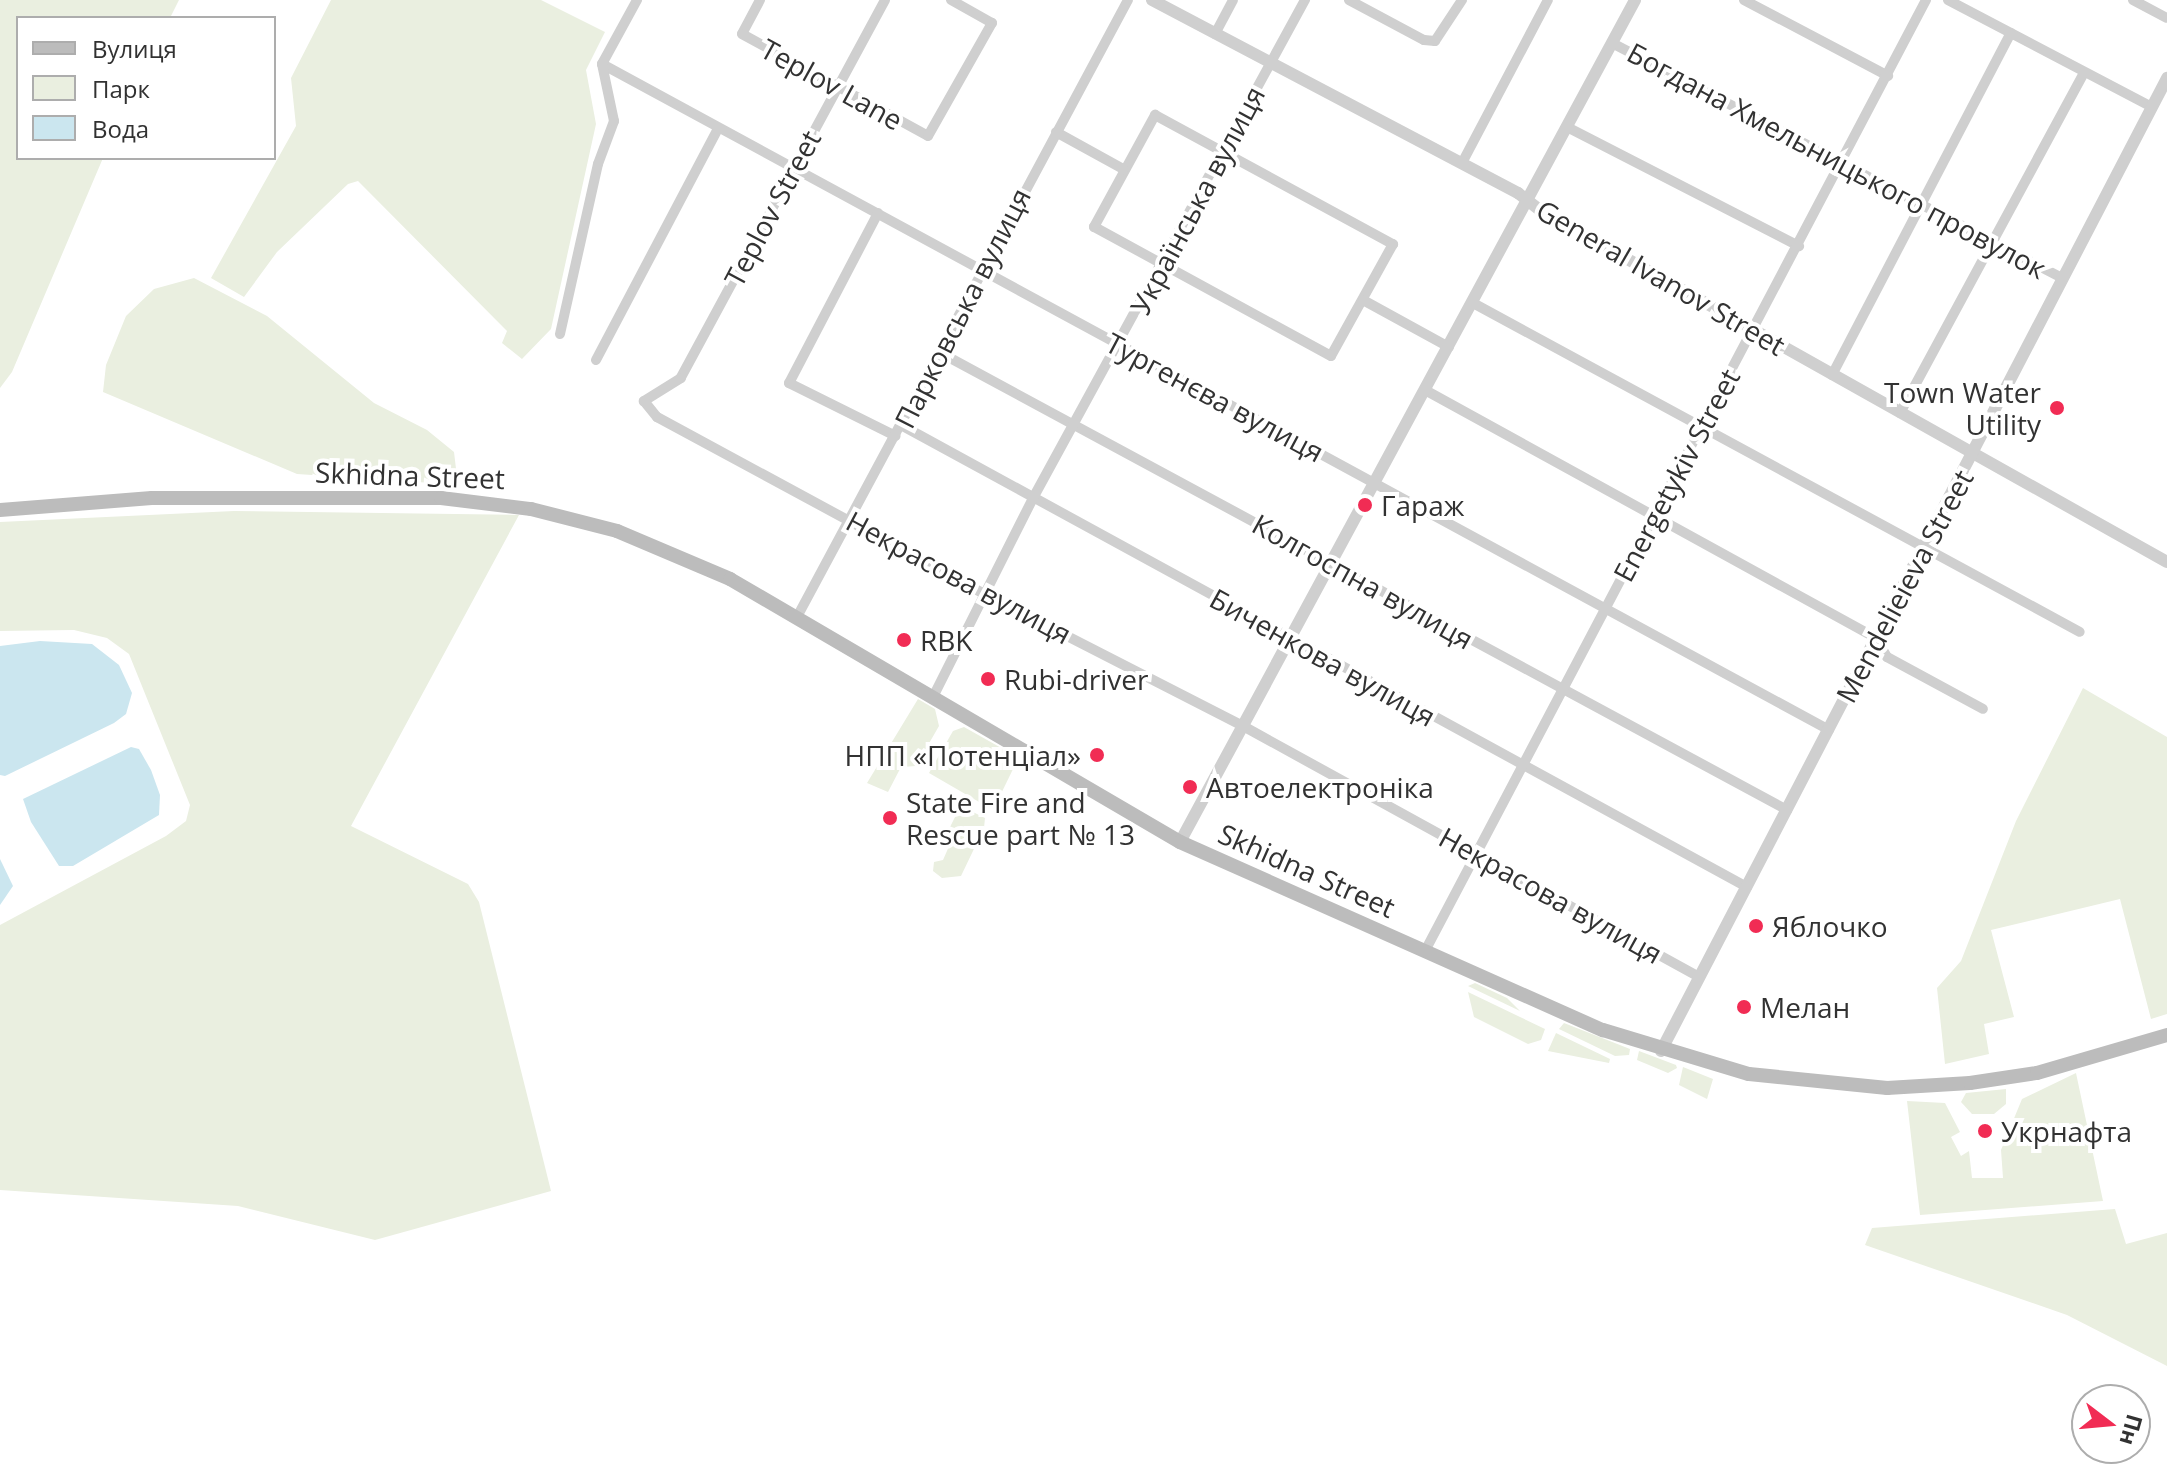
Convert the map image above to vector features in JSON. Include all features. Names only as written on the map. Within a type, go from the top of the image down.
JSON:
[{"type":"main road","name":"Skhidna Street","points":[[0,510],[152,498],[481,500],[617,531],[687,558],[797,617],[1180,842],[1661,1051],[1749,1074],[1887,1088],[2037,1073],[2167,1035]]},
{"type":"street","points":[[560,334],[598,164],[614,121],[602,64],[637,0]]},
{"type":"street","name":"Teplov Lane","points":[[760,0],[742,34],[928,136],[992,23],[951,0]]},
{"type":"street","name":"Teplov Street","points":[[644,401],[681,378],[885,0]]},
{"type":"street","name":"Парковська вулиця","points":[[797,617],[1128,0]]},
{"type":"street","name":"General Ivanov Street","points":[[1152,0],[1462,163],[2167,562]]},
{"type":"street","points":[[1215,34],[1233,0]]},
{"type":"street","name":"Українська вулиця","points":[[933,697],[1032,500],[1077,424],[1305,0]]},
{"type":"street","points":[[1349,0],[1424,40],[1435,41],[1462,0]]},
{"type":"street","points":[[1462,163],[1548,0]]},
{"type":"street","points":[[1180,842],[1635,0]]},
{"type":"street","points":[[1744,0],[1888,76]]},
{"type":"street","name":"Energetykiv Street","points":[[1425,951],[1926,0]]},
{"type":"street","points":[[1948,0],[2152,107]]},
{"type":"street","points":[[2133,0],[2167,18]]},
{"type":"street","points":[[1832,375],[2011,33]]},
{"type":"street","name":"Богдана Хмельницького провулок","points":[[1612,43],[1844,160],[2062,278]]},
{"type":"street","name":"Тургенєва вулиця","points":[[602,64],[1829,730]]},
{"type":"street","points":[[1900,413],[2084,72]]},
{"type":"street","name":"Mendelieieva Street","points":[[1661,1051],[2167,78]]},
{"type":"street","points":[[1155,115],[1393,244],[1331,356],[1094,227],[1123,169],[1155,115]]},
{"type":"street","points":[[1567,127],[1799,246]]},
{"type":"street","points":[[596,360],[718,129]]},
{"type":"street","points":[[1056,132],[1123,169]]},
{"type":"street","name":"Биченкова вулиця","points":[[878,213],[789,383],[898,430],[1032,500],[1747,887]]},
{"type":"street","points":[[1363,300],[1449,347]]},
{"type":"street","points":[[1473,303],[2080,632]]},
{"type":"street","name":"Колгоспна вулиця","points":[[939,352],[1787,810]]},
{"type":"street","points":[[1425,390],[1876,638],[1887,657],[1983,709]]},
{"type":"street","name":"Некрасова вулиця","points":[[644,401],[657,417],[983,593],[1243,726],[1699,977]]},
{"type":"green space","points":[[0,0],[179,0],[171,16],[16,16],[16,160],[102,160],[12,372],[0,388]]},
{"type":"green space","points":[[331,0],[541,0],[605,32],[586,70],[596,124],[551,329],[522,359],[502,343],[507,331],[358,181],[348,184],[277,252],[244,297],[211,278],[296,126],[291,78]]},
{"type":"green space","points":[[194,278],[267,316],[374,403],[427,430],[454,452],[457,477],[447,484],[297,474],[103,392],[106,365],[126,316],[154,289]]},
{"type":"green space","points":[[234,511],[519,515],[351,826],[468,884],[479,902],[551,1191],[375,1240],[238,1206],[0,1190],[0,925],[166,836],[186,821],[190,805],[129,654],[107,638],[74,630],[0,631],[0,522]]},
{"type":"green space","points":[[2083,688],[2167,737],[2167,1014],[2151,1019],[2120,899],[1991,930],[2014,1017],[1984,1024],[1989,1054],[1945,1064],[1937,988],[1961,961],[2016,821]]},
{"type":"green space","points":[[918,699],[935,709],[939,726],[916,766],[901,767],[888,792],[867,783]]},
{"type":"green space","points":[[964,727],[1012,754],[1015,765],[996,804],[986,806],[929,773],[953,731]]},
{"type":"green space","points":[[967,809],[985,818],[984,828],[961,876],[942,878],[933,871],[934,862],[943,860],[954,835],[950,827],[957,813]]},
{"type":"green space","points":[[1475,983],[1507,998],[1520,1011],[1468,986]]},
{"type":"green space","points":[[1468,992],[1545,1029],[1541,1040],[1528,1044],[1474,1017]]},
{"type":"green space","points":[[1564,1023],[1630,1049],[1629,1055],[1615,1056],[1559,1029]]},
{"type":"green space","points":[[1556,1033],[1610,1059],[1609,1063],[1548,1051]]},
{"type":"green space","points":[[1639,1051],[1677,1068],[1668,1073],[1637,1060]]},
{"type":"green space","points":[[1683,1067],[1713,1079],[1707,1099],[1679,1085]]},
{"type":"green space","points":[[2076,1073],[2103,1201],[1920,1215],[1907,1101],[1945,1103],[1960,1132],[1951,1137],[1961,1156],[1969,1151],[1972,1178],[2003,1178],[2001,1150],[2022,1099]]},
{"type":"green space","points":[[2006,1089],[2006,1104],[1994,1114],[1972,1114],[1961,1102],[1966,1093]]},
{"type":"green space","points":[[2115,1209],[2126,1244],[2167,1233],[2167,1366],[2067,1315],[1865,1245],[1872,1228]]},
{"type":"water","points":[[40,641],[92,644],[119,665],[132,693],[126,714],[114,723],[5,776],[0,775],[0,646]]},
{"type":"water","points":[[131,747],[139,749],[151,770],[160,795],[159,815],[73,866],[59,866],[31,822],[23,799]]},
{"type":"water","points":[[0,859],[13,886],[0,905]]},
{"type":"place","name":"Town Water Utility","points":[[2057,408]]},
{"type":"place","name":"Гараж","points":[[1365,505]]},
{"type":"place","name":"RBK","points":[[904,640]]},
{"type":"place","name":"Rubi-driver","points":[[988,679]]},
{"type":"place","name":"НПП «Потенціал»","points":[[1097,755]]},
{"type":"place","name":"Автоелектроніка","points":[[1190,787]]},
{"type":"place","name":"State Fire and Rescue part № 13","points":[[890,818]]},
{"type":"place","name":"Яблочко","points":[[1756,926]]},
{"type":"place","name":"Мелан","points":[[1744,1007]]},
{"type":"place","name":"Укрнафта","points":[[1985,1131]]}]
